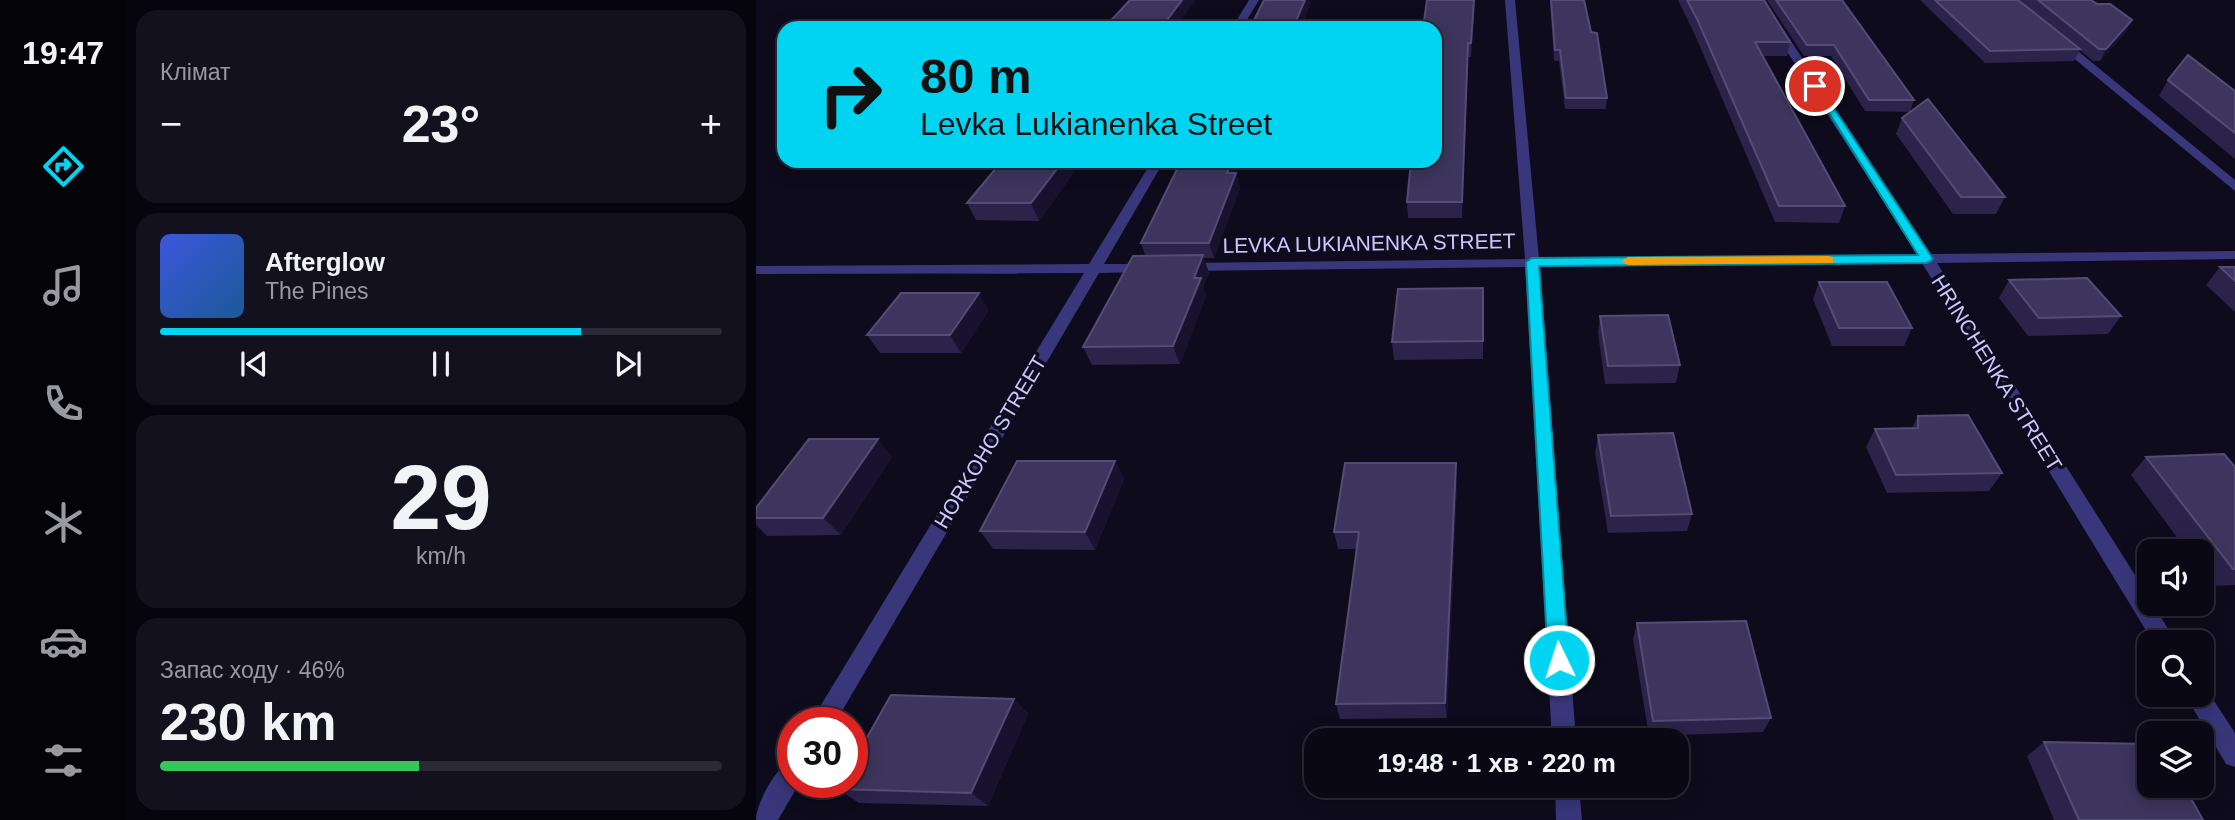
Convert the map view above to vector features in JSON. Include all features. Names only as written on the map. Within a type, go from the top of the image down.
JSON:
[{"type":"street","points":[[1241,21],[1254,0]]},
{"type":"street","points":[[1510,0],[1532,262],[1563,728]]},
{"type":"street","name":"HRINCHENKA STREET","points":[[1759,0],[1927,259],[2158,630]]},
{"type":"street","points":[[2047,31],[2235,187]]},
{"type":"street","name":"HORKOHO STREET","points":[[832,707],[1154,168]]},
{"type":"street","name":"LEVKA LUKIANENKA STREET","points":[[756,270],[2235,255]]},
{"type":"street","points":[[2205,707],[2235,755]]},
{"type":"street","points":[[764,820],[777,798]]},
{"type":"street","points":[[1568,798],[1569,820]]},
{"type":"building","points":[[1130,0],[1182,0],[1166,21],[1110,21]]},
{"type":"building","points":[[1264,0],[1305,0],[1296,21],[1254,21]]},
{"type":"building","points":[[1427,0],[1474,0],[1471,43],[1468,43],[1462,202],[1407,202],[1410,168],[1442,168],[1442,21],[1424,21]]},
{"type":"building","points":[[1551,0],[1584,0],[1591,32],[1597,33],[1607,98],[1566,98],[1560,50],[1555,50]]},
{"type":"building","points":[[1687,0],[1764,0],[1790,42],[1755,42],[1845,206],[1779,206]]},
{"type":"building","points":[[1776,0],[1842,0],[1914,100],[1869,100],[1834,45],[1807,45]]},
{"type":"building","points":[[1935,0],[2018,0],[2080,49],[1990,51]]},
{"type":"building","points":[[2038,0],[2091,0],[2097,4],[2110,4],[2132,20],[2106,49],[2099,49]]},
{"type":"building","points":[[2188,55],[2235,91],[2235,133],[2168,80]]},
{"type":"building","points":[[1928,99],[2005,197],[1961,197],[1902,118]]},
{"type":"building","points":[[996,168],[1058,168],[1031,203],[967,203]]},
{"type":"building","points":[[1178,168],[1229,168],[1227,173],[1236,173],[1209,243],[1141,243]]},
{"type":"building","points":[[1203,255],[1194,278],[1201,278],[1173,346],[1083,347],[1133,256]]},
{"type":"building","points":[[2220,267],[2235,267],[2235,281]]},
{"type":"building","points":[[2087,278],[2121,316],[2039,318],[2009,280]]},
{"type":"building","points":[[1819,282],[1887,282],[1912,328],[1839,328]]},
{"type":"building","points":[[1483,288],[1483,341],[1392,342],[1398,289]]},
{"type":"building","points":[[901,293],[979,293],[950,335],[867,335]]},
{"type":"building","points":[[1668,315],[1680,365],[1608,366],[1600,316]]},
{"type":"building","points":[[1968,415],[2002,473],[1896,475],[1875,429],[1918,428],[1918,416]]},
{"type":"building","points":[[1673,433],[1692,514],[1611,516],[1598,435]]},
{"type":"building","points":[[809,439],[878,439],[823,518],[756,518],[756,508]]},
{"type":"building","points":[[2224,454],[2235,467],[2235,569],[2214,545],[2214,539],[2210,539],[2146,457]]},
{"type":"building","points":[[1017,461],[1115,461],[1085,532],[980,531]]},
{"type":"building","points":[[1345,463],[1456,463],[1445,703],[1336,704],[1359,532],[1334,532]]},
{"type":"building","points":[[1746,621],[1771,718],[1653,721],[1637,623]]},
{"type":"building","points":[[891,695],[1014,699],[971,793],[868,790],[868,736]]},
{"type":"building","points":[[2044,742],[2137,744],[2137,798],[2191,798],[2203,820],[2079,820]]},
{"type":"slow traffic","points":[[1628,261],[1828,260]]},
{"type":"route","points":[[1559,660],[1532,262],[1927,259],[1815,86]]}]
